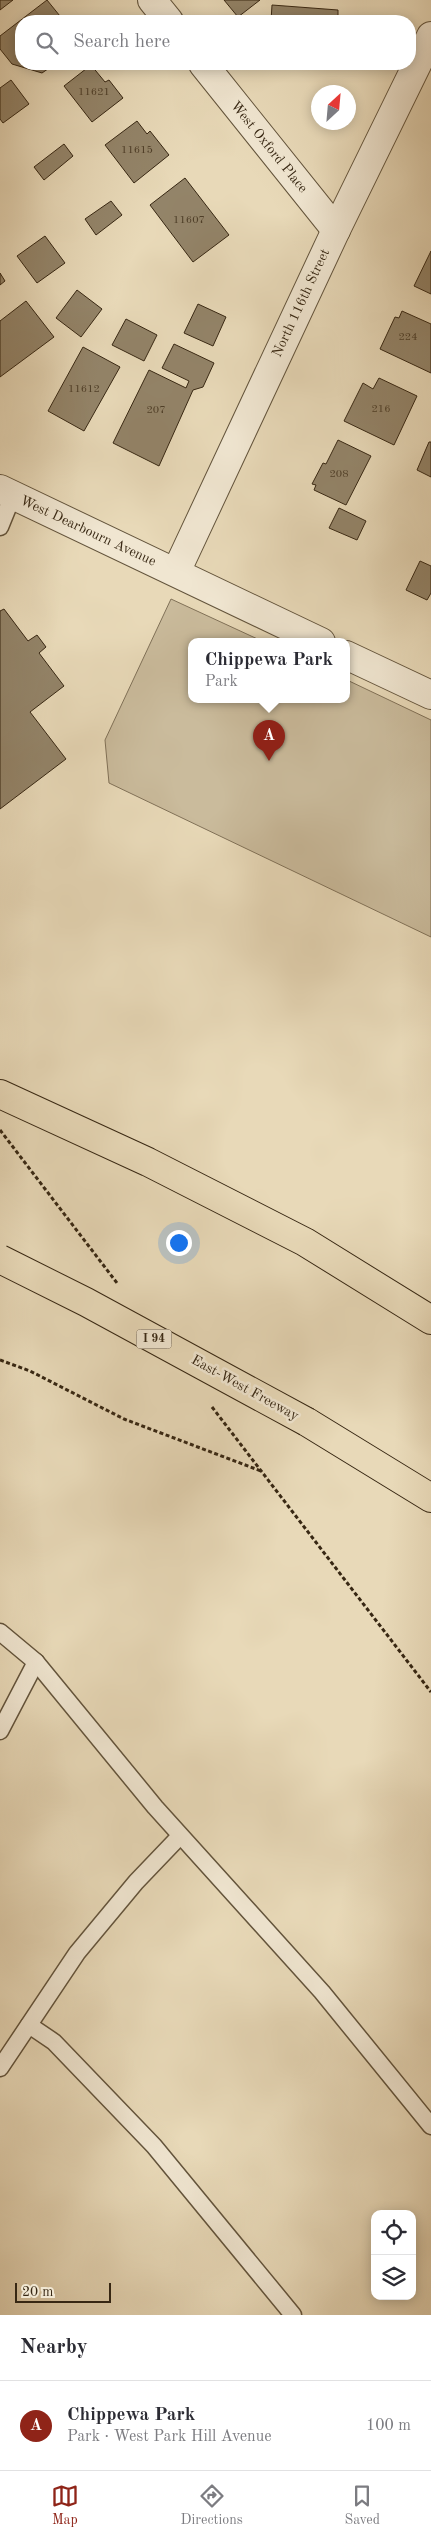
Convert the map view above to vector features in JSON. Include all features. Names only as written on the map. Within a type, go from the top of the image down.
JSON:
[{"type":"highway","points":[[0,1094],[148,1162],[305,1242],[431,1299]]},
{"type":"highway","points":[[305,1242],[431,1320]]},
{"type":"highway","name":"East-West Freeway","points":[[0,1259],[86,1302],[307,1422],[431,1498]]},
{"type":"street","points":[[152,0],[164,15]]},
{"type":"street","name":"North 116th Street","points":[[416,67],[431,36]]},
{"type":"street","name":"West Oxford Place","points":[[208,70],[336,230]]},
{"type":"street","name":"North 116th Street","points":[[176,572],[336,230],[414,70]]},
{"type":"street","name":"West Dearbourn Avenue","points":[[7,492],[313,638]]},
{"type":"street","points":[[350,656],[431,695]]},
{"type":"lane","points":[[0,527],[7,492]]},
{"type":"lane","points":[[0,1632],[36,1662],[180,1836],[322,1992],[431,2126]]},
{"type":"lane","points":[[0,1731],[36,1662]]},
{"type":"lane","points":[[0,2068],[76,1953],[136,1882],[180,1836]]},
{"type":"lane","points":[[29,2025],[54,2042],[154,2146],[293,2315]]},
{"type":"path","points":[[0,1130],[122,1289]]},
{"type":"path","points":[[0,1360],[30,1371],[124,1419],[262,1471]]},
{"type":"path","points":[[207,1400],[431,1692]]},
{"type":"shaded area","points":[[171,599],[255,638],[188,638],[188,703],[350,703],[350,681],[431,720],[431,937],[109,783],[105,740]]},
{"type":"building","points":[[0,0],[13,0],[0,10]]},
{"type":"building","points":[[47,0],[59,15],[27,15]]},
{"type":"building","points":[[224,0],[260,0],[241,15],[236,15]]},
{"type":"building","points":[[272,5],[338,10],[338,15],[271,15]]},
{"type":"building","points":[[15,25],[15,65],[12,64],[0,49],[0,36]]},
{"type":"building","points":[[32,70],[46,70],[42,73]]},
{"type":"building","points":[[85,70],[95,70],[105,82],[109,80],[123,98],[92,122],[64,86]]},
{"type":"building","points":[[11,80],[29,104],[3,123],[0,119],[0,88]]},
{"type":"building","points":[[137,121],[147,134],[150,131],[169,155],[134,183],[105,145]]},
{"type":"building","points":[[64,144],[73,156],[44,180],[34,167]]},
{"type":"building","points":[[185,178],[229,235],[193,262],[150,205]]},
{"type":"building","points":[[111,201],[122,215],[96,235],[85,219]]},
{"type":"building","points":[[45,236],[65,263],[37,283],[17,256]]},
{"type":"building","points":[[431,251],[431,294],[414,286]]},
{"type":"building","points":[[0,273],[5,281],[0,285]]},
{"type":"building","points":[[77,290],[102,309],[81,337],[56,318]]},
{"type":"building","points":[[26,301],[54,337],[0,377],[0,321]]},
{"type":"building","points":[[198,304],[226,317],[213,346],[184,333]]},
{"type":"building","points":[[402,311],[431,324],[431,373],[380,349],[395,317],[399,318]]},
{"type":"building","points":[[126,319],[157,335],[144,361],[112,345]]},
{"type":"building","points":[[174,344],[214,363],[203,387],[193,390],[159,466],[113,443],[149,370],[186,388],[189,381],[162,368]]},
{"type":"building","points":[[83,347],[120,367],[84,431],[48,411]]},
{"type":"building","points":[[379,378],[417,396],[394,445],[344,421],[363,383],[373,389]]},
{"type":"building","points":[[338,440],[371,456],[346,505],[314,490],[316,485],[312,484],[323,463],[326,464]]},
{"type":"building","points":[[429,442],[431,442],[431,477],[417,470]]},
{"type":"building","points":[[339,508],[366,521],[357,540],[329,528]]},
{"type":"building","points":[[420,561],[431,566],[431,593],[427,600],[406,590]]},
{"type":"building","points":[[4,609],[28,641],[37,635],[46,647],[39,653],[64,686],[30,712],[66,759],[0,809],[0,611]]},
{"type":"place","name":"Chippewa Park","points":[[269,761]]}]
